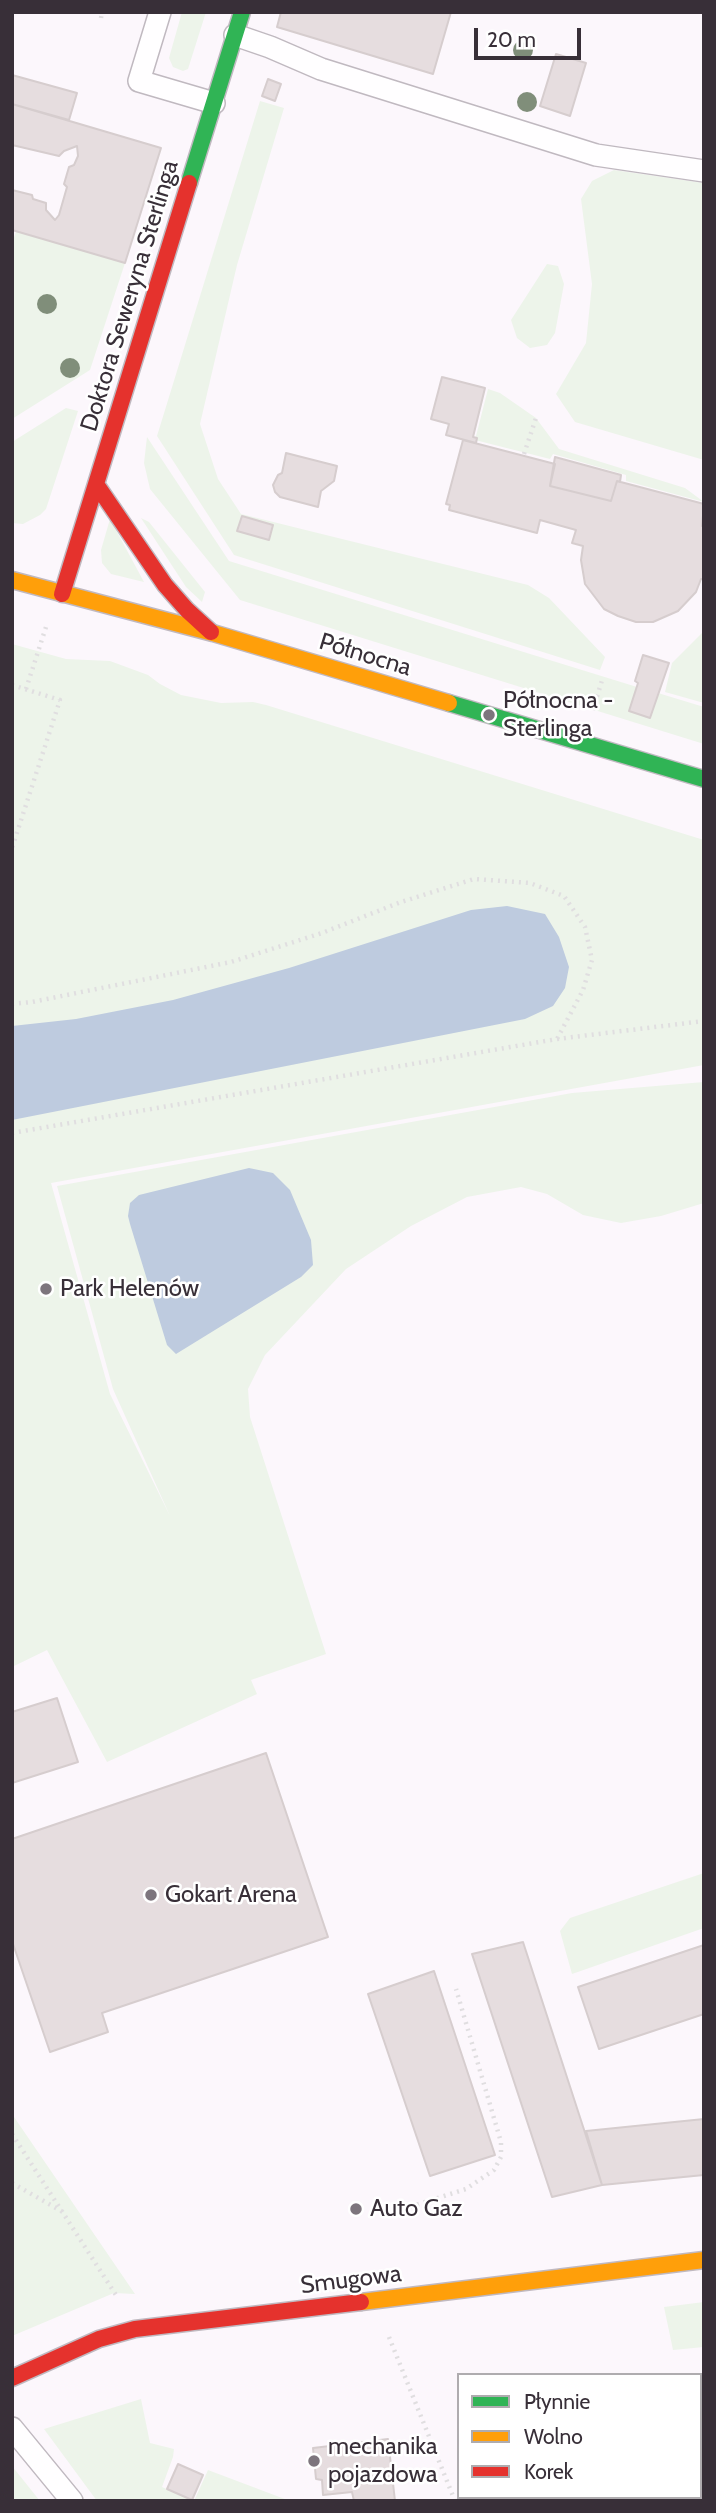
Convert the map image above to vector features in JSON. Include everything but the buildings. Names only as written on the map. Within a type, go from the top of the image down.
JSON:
[{"type":"street","name":"Doktora Seweryna Sterlinga","points":[[62,594],[242,12]]},
{"type":"street","points":[[96,484],[165,585],[187,610],[213,633]]},
{"type":"street","name":"Północna","points":[[12,580],[213,633],[704,779]]},
{"type":"street","name":"Smugowa","points":[[12,2378],[99,2339],[135,2329],[704,2260]]},
{"type":"lane","points":[[160,12],[139,81],[214,103]]},
{"type":"lane","points":[[235,35],[321,69],[596,155],[704,171]]},
{"type":"lane","points":[[12,2428],[72,2501]]},
{"type":"path","points":[[524,454],[536,418]]},
{"type":"path","points":[[26,689],[46,625]]},
{"type":"path","points":[[590,721],[603,677]]},
{"type":"path","points":[[12,685],[60,700],[12,848]]},
{"type":"path","points":[[12,1004],[230,962],[323,933],[401,902],[474,879],[530,883],[564,896],[584,928],[592,960],[583,989],[558,1039]]},
{"type":"path","points":[[12,1133],[558,1039],[704,1021]]},
{"type":"path","points":[[397,2211],[466,2189],[494,2170],[501,2157],[500,2142],[456,1989]]},
{"type":"path","points":[[12,2134],[135,2329]]},
{"type":"path","points":[[12,2183],[64,2213]]},
{"type":"path","points":[[389,2337],[455,2501]]},
{"type":"shaded area","points":[[182,12],[206,12],[188,69],[183,71],[173,67],[169,58]]},
{"type":"shaded area","points":[[260,101],[284,108],[237,265],[200,424],[218,479],[241,514],[528,585],[549,598],[605,657],[600,670],[234,555],[157,436]]},
{"type":"shaded area","points":[[614,170],[704,183],[704,460],[575,422],[556,394],[586,343],[592,284],[581,199],[592,181]]},
{"type":"shaded area","points":[[16,231],[125,263],[90,370],[12,419],[12,244]]},
{"type":"shaded area","points":[[547,264],[558,266],[564,284],[555,333],[547,345],[530,348],[517,338],[511,320]]},
{"type":"shaded area","points":[[488,389],[500,393],[536,418],[559,449],[685,488],[704,502],[626,481],[626,475],[553,454],[550,459],[475,440]]},
{"type":"shaded area","points":[[66,408],[78,411],[46,509],[23,524],[12,523],[12,442]]},
{"type":"shaded area","points":[[147,437],[229,561],[637,687],[629,711],[650,718],[658,693],[704,707],[704,744],[240,600],[150,489],[144,463]]},
{"type":"shaded area","points":[[141,518],[149,522],[205,592],[202,602],[186,587]]},
{"type":"shaded area","points":[[110,519],[144,582],[111,574],[102,563],[101,550]]},
{"type":"shaded area","points":[[704,631],[704,703],[665,692],[672,663]]},
{"type":"shaded area","name":"Park Helenów","points":[[12,644],[66,659],[110,661],[148,675],[181,695],[221,703],[253,702],[266,705],[704,840],[704,1065],[51,1183],[110,1394],[170,1516],[113,1389],[57,1186],[572,1093],[704,1082],[704,1203],[661,1216],[621,1223],[583,1215],[547,1194],[521,1187],[467,1197],[411,1226],[346,1269],[265,1355],[248,1389],[250,1417],[326,1654],[251,1680],[257,1694],[107,1762],[47,1650],[12,1667]]},
{"type":"shaded area","points":[[704,1873],[704,1928],[572,1974],[560,1931],[570,1918]]},
{"type":"shaded area","points":[[12,2114],[135,2294],[114,2293],[12,2336]]},
{"type":"shaded area","points":[[704,2302],[704,2347],[673,2350],[664,2307]]},
{"type":"shaded area","points":[[141,2399],[150,2443],[174,2449],[162,2487],[193,2501],[97,2501],[44,2429]]},
{"type":"shaded area","points":[[12,2466],[40,2501],[12,2501]]},
{"type":"shaded area","points":[[208,2470],[290,2501],[194,2501]]},
{"type":"water","points":[[507,906],[545,914],[559,937],[569,967],[565,988],[553,1006],[525,1019],[12,1120],[12,1026],[76,1019],[173,1000],[289,968],[471,910]]},
{"type":"water","points":[[249,1168],[273,1173],[290,1190],[311,1240],[313,1265],[301,1277],[176,1354],[167,1345],[130,1224],[130,1203],[139,1195]]},
{"type":"traffic: fast","points":[[189,183],[242,12]]},
{"type":"traffic: fast","points":[[449,703],[704,779]]},
{"type":"traffic: slow","points":[[12,580],[213,633],[449,703]]},
{"type":"traffic: slow","points":[[361,2302],[704,2260]]},
{"type":"traffic: jam","points":[[62,594],[189,183]]},
{"type":"traffic: jam","points":[[96,484],[165,585],[211,632]]},
{"type":"traffic: jam","points":[[12,2378],[99,2339],[135,2329],[361,2302]]},
{"type":"place","name":"Północna - Sterlinga","points":[[489,715]]},
{"type":"place","name":"Park Helenów","points":[[46,1289]]},
{"type":"place","name":"Gokart Arena","points":[[151,1895]]},
{"type":"place","name":"Auto Gaz","points":[[356,2209]]},
{"type":"place","name":"mechanika pojazdowa","points":[[314,2461]]}]
